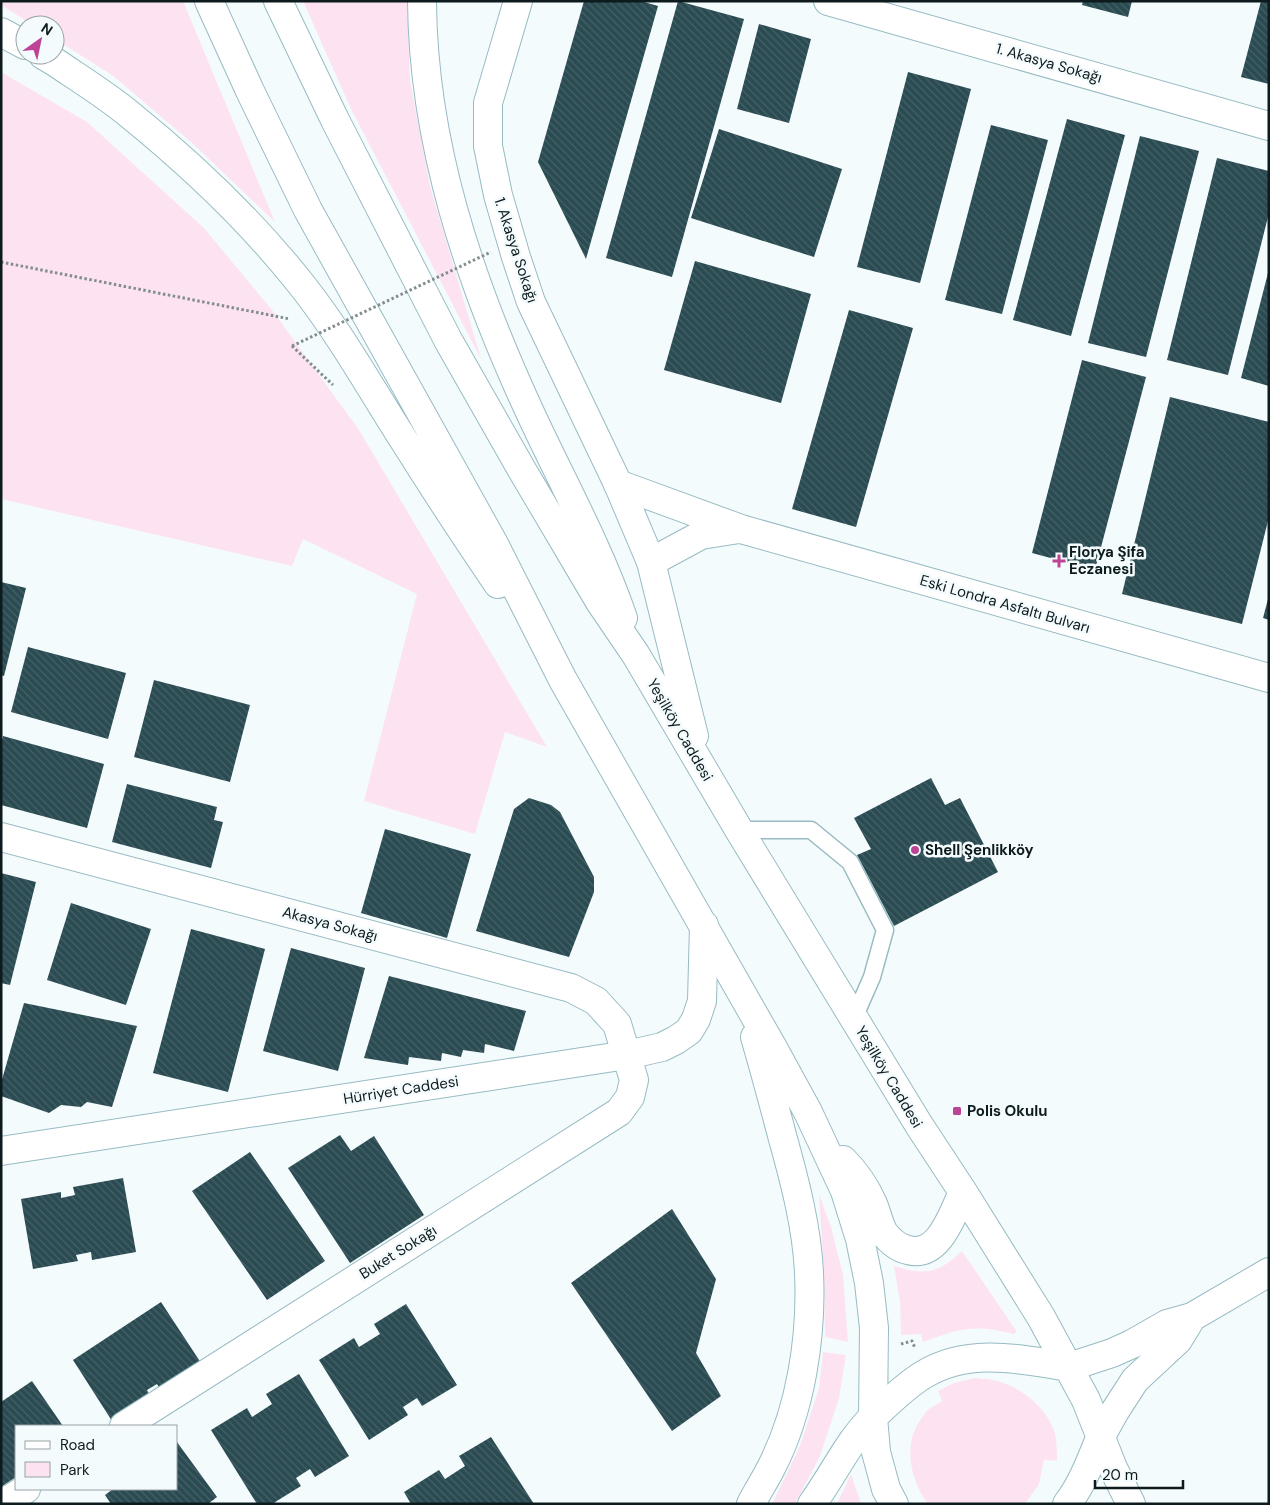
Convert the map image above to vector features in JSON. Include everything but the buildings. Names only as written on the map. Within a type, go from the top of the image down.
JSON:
[{"type":"main road","points":[[209,1],[308,210],[494,544],[563,680],[774,1048],[821,1139],[845,1191],[860,1239],[869,1283],[874,1328],[873,1417],[876,1452],[886,1489],[894,1504]]},
{"type":"main road","points":[[278,1],[335,120],[448,340],[576,562],[600,602],[636,654]]},
{"type":"main road","points":[[422,1],[422,35],[429,98],[441,165],[474,279],[527,406],[610,580],[636,654]]},
{"type":"main road","name":"1. Akasya Sokağı","points":[[518,1],[488,103],[488,146],[498,195],[531,302],[618,484],[651,562],[702,767]]},
{"type":"main road","name":"1. Akasya Sokağı","points":[[828,1],[1269,126]]},
{"type":"main road","points":[[1,32],[15,40]]},
{"type":"main road","points":[[58,65],[128,113],[191,167],[236,210],[302,285],[363,375],[453,518],[563,680]]},
{"type":"main road","name":"Eski Londra Asfaltı Bulvarı","points":[[618,484],[741,529],[1269,678]]},
{"type":"main road","points":[[651,562],[701,535],[741,529]]},
{"type":"main road","name":"Yeşilköy Caddesi","points":[[636,654],[739,830],[919,1125],[1041,1317],[1086,1400],[1100,1438],[1131,1504]]},
{"type":"main road","name":"Akasya Sokağı","points":[[1,837],[571,988],[596,1001],[617,1024],[627,1055]]},
{"type":"main road","name":"Hürriyet Caddesi","points":[[1,1151],[627,1055],[662,1047],[689,1031],[696,1019],[702,1001],[704,925]]},
{"type":"main road","points":[[745,999],[793,1174],[809,1271],[809,1311],[798,1389],[789,1423],[772,1466],[750,1504]]},
{"type":"main road","name":"Buket Sokağı","points":[[126,1425],[619,1112],[630,1097],[634,1080],[627,1055]]},
{"type":"main road","points":[[821,1139],[846,1163],[861,1183],[872,1202],[884,1233],[900,1248],[914,1252],[927,1250],[941,1237],[963,1192]]},
{"type":"main road","points":[[812,1504],[859,1431],[904,1389],[924,1374],[960,1359],[987,1357],[1017,1358],[1069,1366],[1112,1353],[1167,1324],[1192,1317],[1269,1272]]},
{"type":"main road","points":[[1067,1504],[1086,1471],[1100,1438],[1135,1380],[1178,1340],[1192,1317]]},
{"type":"main road","points":[[2,1504],[24,1490]]},
{"type":"lane","points":[[739,830],[810,830],[850,862],[885,930],[872,977],[854,1018]]},
{"type":"path","points":[[339,391],[292,346],[490,252]]},
{"type":"path","points":[[1,262],[292,320]]},
{"type":"green space","points":[[1,1],[183,1],[275,222],[192,143],[112,75],[65,45],[65,15],[17,15],[1,5]]},
{"type":"green space","points":[[303,1],[407,1],[410,81],[430,186],[481,359],[351,109]]},
{"type":"green space","points":[[1,72],[87,122],[204,228],[272,310],[359,430],[547,747],[505,732],[475,834],[364,801],[417,594],[303,539],[292,566],[1,499]]},
{"type":"green space","points":[[819,1194],[831,1227],[843,1275],[848,1342],[825,1337],[824,1274]]},
{"type":"green space","points":[[962,1251],[1017,1332],[1014,1334],[988,1329],[967,1329],[947,1333],[923,1342],[921,1334],[901,1335],[900,1302],[894,1266],[914,1271],[931,1270],[946,1264]]},
{"type":"green space","points":[[823,1352],[846,1355],[839,1398],[820,1456],[795,1504],[772,1504],[800,1446],[819,1388]]},
{"type":"green space","points":[[974,1378],[1001,1382],[1026,1395],[1045,1414],[1054,1430],[1057,1461],[1044,1460],[1039,1484],[1025,1504],[928,1504],[917,1485],[913,1475],[910,1453],[911,1442],[919,1422],[928,1410],[942,1401],[938,1391],[954,1383]]},
{"type":"green space","points":[[851,1474],[861,1504],[837,1504],[838,1502]]},
{"type":"place","name":"Florya Şifa Eczanesi","points":[[1059,561]]},
{"type":"place","name":"Shell Şenlikköy","points":[[915,850]]},
{"type":"place","name":"Polis Okulu","points":[[957,1111]]}]
